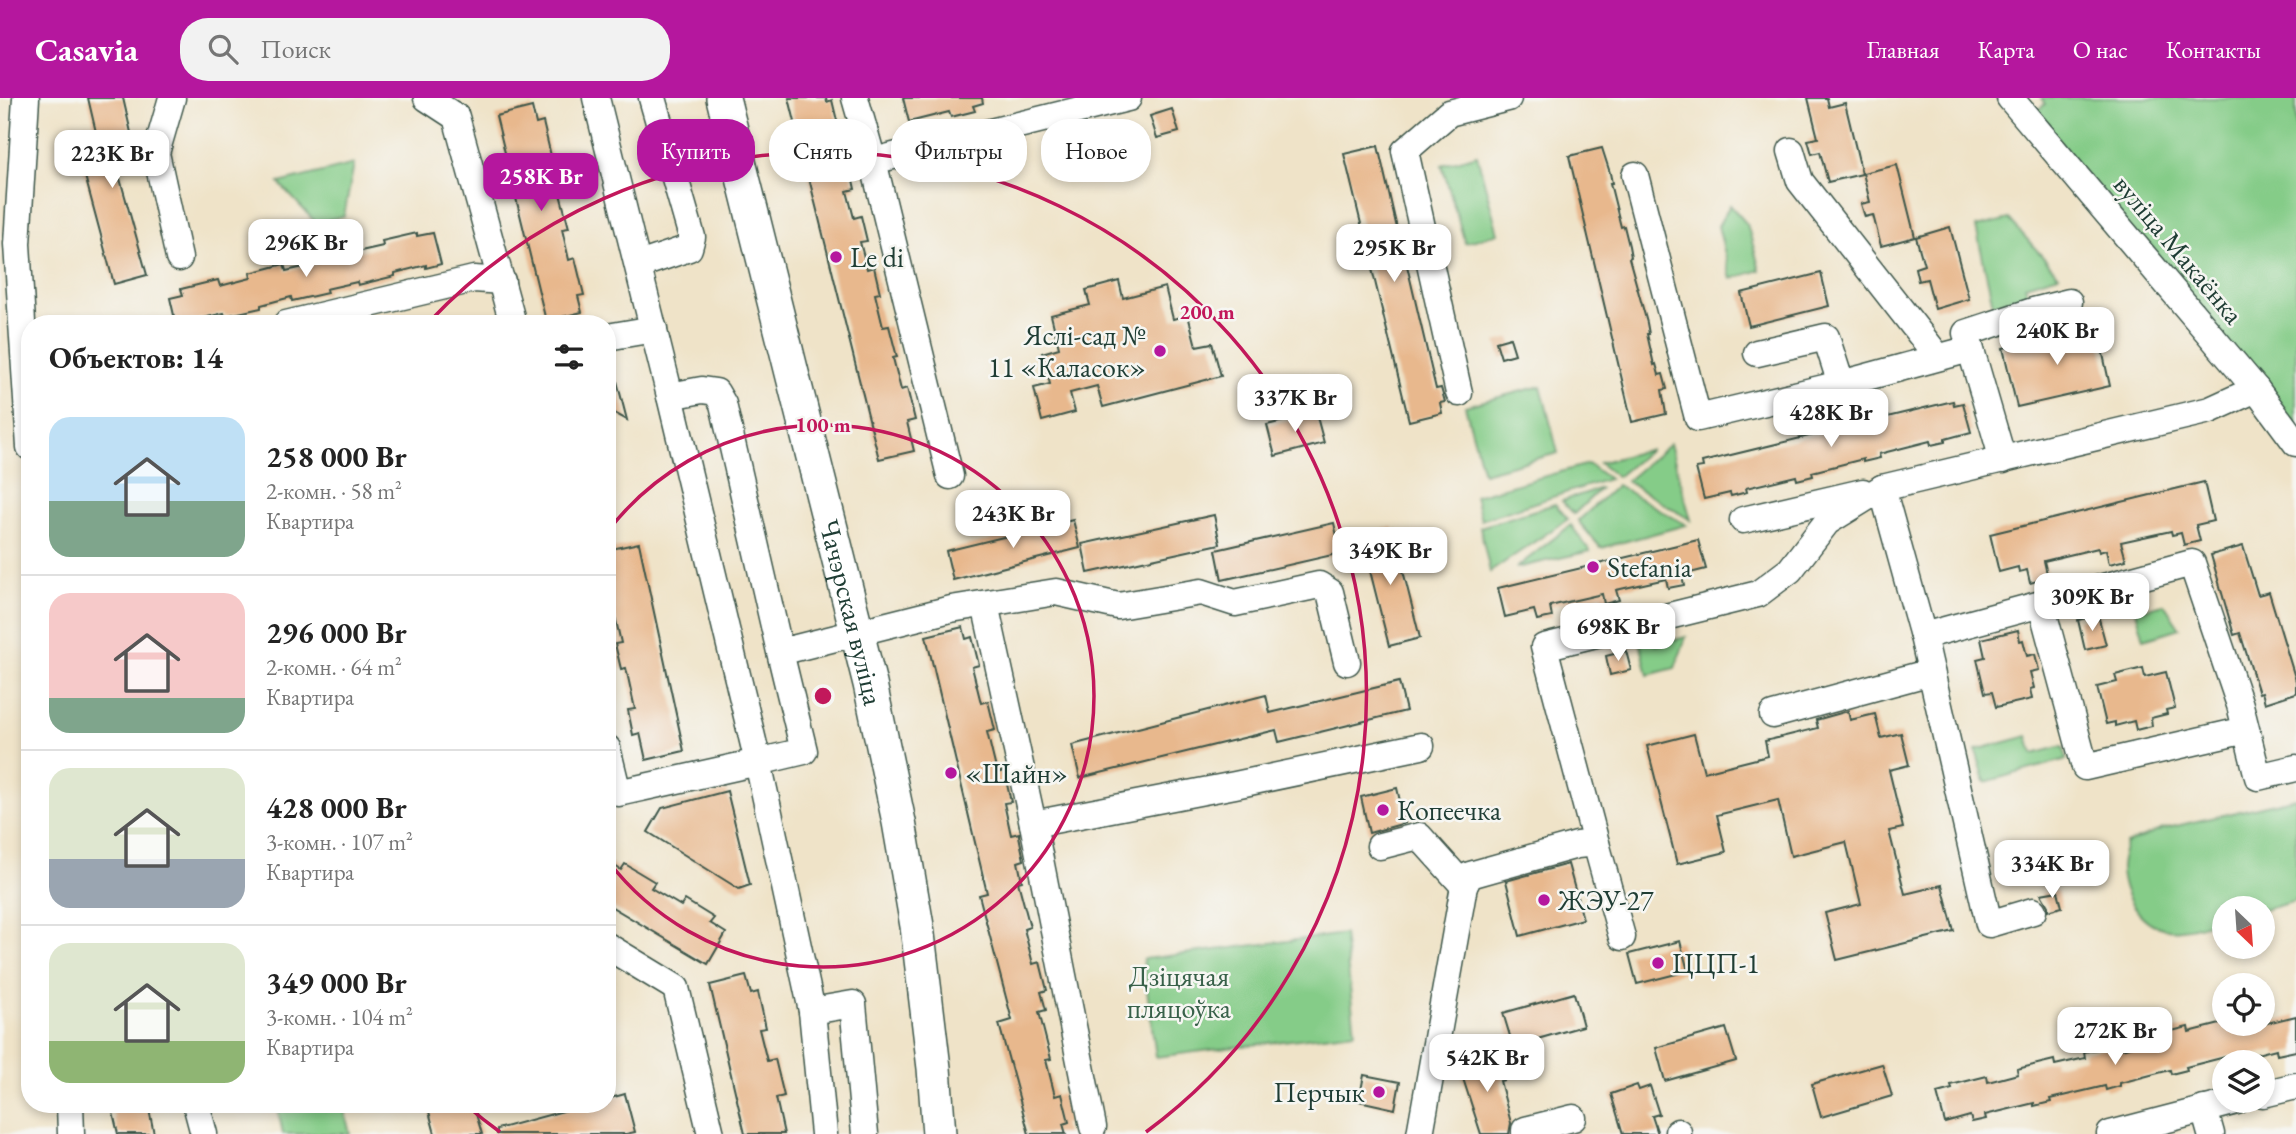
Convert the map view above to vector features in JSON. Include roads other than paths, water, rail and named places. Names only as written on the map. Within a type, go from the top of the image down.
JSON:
[{"type":"main road","name":"Чачэрская вуліца","points":[[723,98],[857,632],[899,822],[917,926],[939,1134]]},
{"type":"street","points":[[22,315],[17,244],[26,98]]},
{"type":"street","points":[[172,98],[156,153],[179,258]]},
{"type":"street","points":[[427,98],[456,117],[511,315]]},
{"type":"street","points":[[596,98],[639,265],[758,762],[812,1011],[824,1134]]},
{"type":"street","points":[[639,265],[689,248],[692,237],[652,98]]},
{"type":"street","points":[[855,98],[861,119]]},
{"type":"street","points":[[877,160],[1128,98]]},
{"type":"street","points":[[1459,393],[1405,151],[1447,105],[1508,98]]},
{"type":"street","name":"вуліца Макаёнка","points":[[2010,98],[2256,389],[2296,443]]},
{"type":"street","points":[[1791,150],[1800,181],[1938,357]]},
{"type":"street","points":[[1635,175],[1698,418],[1841,384],[1970,349]]},
{"type":"street","points":[[877,177],[950,476]]},
{"type":"street","points":[[324,315],[474,279],[502,281]]},
{"type":"street","points":[[2003,460],[1966,333],[2069,302]]},
{"type":"street","points":[[616,335],[654,329]]},
{"type":"street","points":[[1757,353],[1826,337],[1841,384]]},
{"type":"street","points":[[1744,520],[2210,410],[2256,389]]},
{"type":"street","points":[[616,785],[618,793],[804,751],[723,404],[716,392],[702,390],[670,396]]},
{"type":"street","points":[[1882,488],[1923,636],[1989,924],[2033,911]]},
{"type":"street","points":[[1622,937],[1544,647],[1758,594],[1790,570],[1828,522],[1882,488]]},
{"type":"street","points":[[1923,636],[2192,563],[2240,705],[2258,777],[2296,768]]},
{"type":"street","points":[[780,652],[951,609],[1056,592],[1118,606],[1202,592],[1235,603],[1319,585],[1331,592],[1348,662]]},
{"type":"street","points":[[985,604],[1033,824],[1093,1127]]},
{"type":"street","points":[[2041,604],[2085,767],[2246,730]]},
{"type":"street","points":[[1773,715],[1931,672]]},
{"type":"street","points":[[1033,824],[1420,746]]},
{"type":"street","points":[[1380,846],[1419,836],[1464,886]]},
{"type":"street","points":[[1420,1134],[1464,886],[1470,875],[1577,845],[1596,843]]},
{"type":"street","points":[[616,951],[676,988],[711,1134]]},
{"type":"street","points":[[812,1011],[853,1004],[865,1134]]},
{"type":"street","points":[[2275,1091],[2296,1087]]},
{"type":"street","points":[[2110,1134],[2212,1107]]},
{"type":"street","points":[[2204,1109],[2211,1134]]},
{"type":"street","points":[[70,1113],[71,1134]]},
{"type":"street","points":[[198,1113],[204,1134]]},
{"type":"street","points":[[1525,1134],[1525,1130],[1573,1118]]},
{"type":"place","name":"Le di","points":[[836,257]]},
{"type":"place","name":"Яслі-сад № 11 «Каласок»","points":[[1160,351]]},
{"type":"place","name":"Stefania","points":[[1593,567]]},
{"type":"place","name":"«Шайн»","points":[[951,773]]},
{"type":"place","name":"Копеечка","points":[[1383,810]]},
{"type":"place","name":"ЖЭУ-27","points":[[1544,900]]},
{"type":"place","name":"ЦЦП-1","points":[[1658,963]]},
{"type":"place","name":"Перчык","points":[[1379,1092]]},
{"type":"park label","name":"Дзіцячая пляцоўка","points":[[1179,992]]}]
